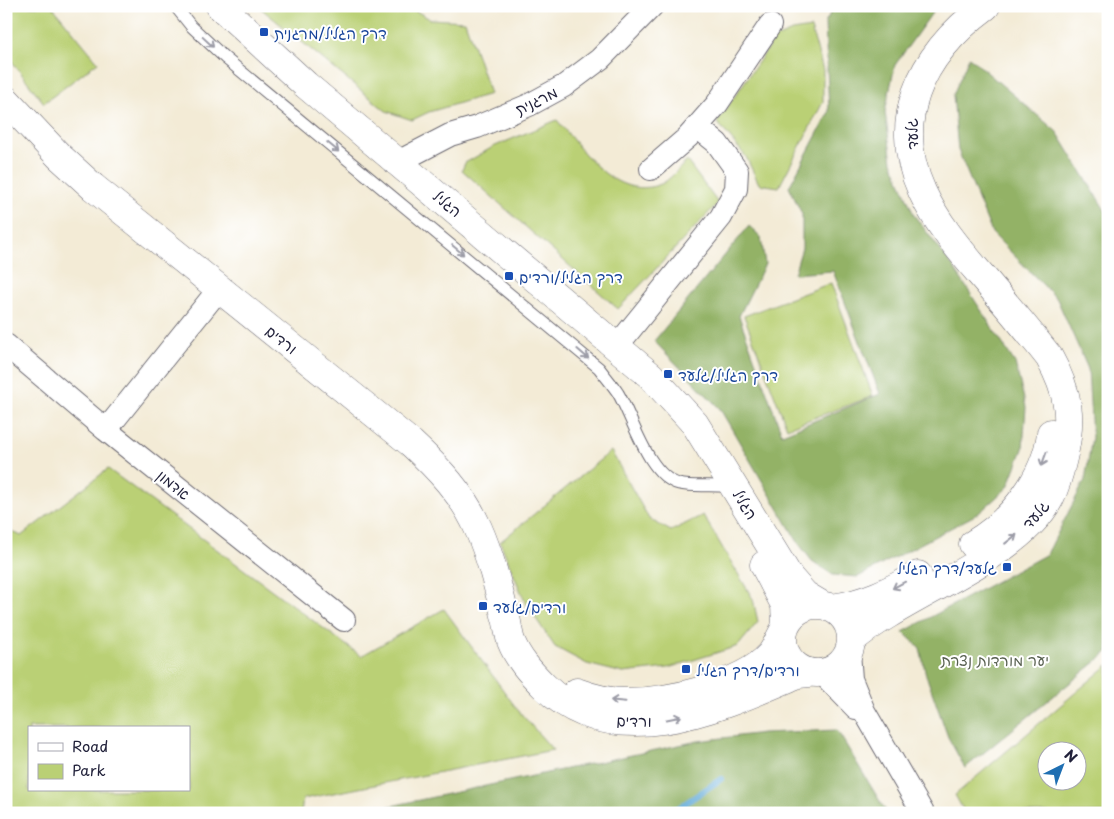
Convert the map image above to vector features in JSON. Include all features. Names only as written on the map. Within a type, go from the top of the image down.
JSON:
[{"type":"street","name":"הגליל","points":[[220,6],[265,49],[617,346],[675,400],[695,424],[720,460],[790,578],[804,595],[826,606]]},
{"type":"street","name":"מרגנית","points":[[398,162],[450,135],[477,127],[529,105],[564,86],[600,60],[652,6]]},
{"type":"street","name":"גלעד","points":[[850,646],[877,619],[982,560],[1010,541],[1029,524],[1050,498],[1060,471],[1067,440],[1070,424],[1061,379],[1049,357],[944,232],[927,204],[915,174],[908,140],[909,113],[919,84],[932,59],[948,38],[986,6]]},
{"type":"street","points":[[651,169],[697,127],[718,104],[770,25]]},
{"type":"street","name":"ורדים","points":[[6,100],[59,156],[92,187],[411,443],[443,473],[462,499],[478,529],[505,614],[511,641],[525,667],[565,703],[603,719],[631,723],[658,721],[714,708],[798,674],[815,673]]},
{"type":"street","points":[[617,346],[721,217],[736,189],[737,171],[717,143],[697,127]]},
{"type":"street","points":[[106,430],[219,288]]},
{"type":"street","name":"גלעד","points":[[826,606],[851,605],[872,598],[977,541],[998,526],[1028,491],[1041,468],[1050,442],[1052,420],[1051,397],[1045,366],[1015,316]]},
{"type":"street","name":"אדמון","points":[[6,346],[106,430],[344,620]]},
{"type":"street","name":"הגליל","points":[[675,400],[779,592],[787,613],[785,628]]},
{"type":"street","points":[[878,736],[847,697],[815,673],[798,668],[789,660],[782,644],[785,628],[796,612],[808,605],[826,606],[842,615],[848,625],[851,679],[878,736],[923,813]]},
{"type":"street","name":"ורדים","points":[[505,614],[535,665],[555,681],[578,693],[598,699],[625,702],[682,694],[736,677],[770,655],[785,628]]},
{"type":"street","points":[[815,673],[833,670],[843,662],[850,646]]},
{"type":"lane","points":[[176,6],[191,26],[225,58],[599,368],[618,394],[650,458],[665,476],[677,484],[721,486]]},
{"type":"green space","points":[[9,6],[52,6],[98,62],[44,103],[6,54],[6,8]]},
{"type":"green space","points":[[258,6],[407,6],[430,19],[465,21],[490,94],[429,112],[412,120],[386,111]]},
{"type":"green space","points":[[834,6],[937,6],[895,65],[885,112],[892,162],[914,215],[954,268],[1015,363],[1026,407],[1023,449],[1008,487],[979,513],[858,577],[833,575],[812,561],[799,544],[720,409],[654,341],[749,226],[761,237],[765,264],[739,316],[782,434],[880,394],[833,271],[794,274],[802,248],[802,214],[789,187],[829,112],[825,23]]},
{"type":"green space","points":[[811,28],[823,70],[823,102],[779,187],[759,184],[746,157],[717,122],[775,38],[792,31]]},
{"type":"green space","name":"יער מורדות נצרת","points":[[969,57],[1057,132],[1108,215],[1108,652],[965,768],[948,737],[926,675],[920,648],[903,632],[1047,554],[1085,480],[1092,437],[1088,369],[1057,299],[992,233],[958,150],[953,95]]},
{"type":"green space","points":[[557,120],[589,158],[614,180],[629,186],[644,188],[661,184],[687,161],[718,203],[618,309],[462,170],[465,163],[493,147]]},
{"type":"green space","points":[[831,283],[873,396],[787,428],[744,316]]},
{"type":"green space","points":[[611,451],[649,519],[671,531],[703,515],[753,599],[758,622],[738,646],[668,668],[623,673],[587,664],[555,647],[526,604],[500,542]]},
{"type":"green space","points":[[108,469],[361,656],[444,609],[517,709],[553,750],[303,799],[301,813],[6,813],[6,528],[21,536]]},
{"type":"green space","points":[[1108,665],[1108,813],[965,813],[955,795]]},
{"type":"green space","points":[[837,730],[887,813],[358,813],[698,741],[763,733]]},
{"type":"waterway","points":[[671,813],[721,779]]},
{"type":"place","name":"דרך הגליל/מרגנית","points":[[264,32]]},
{"type":"place","name":"דרך הגליל/ורדים","points":[[509,276]]},
{"type":"place","name":"דרך הגליל/גלעד","points":[[668,374]]},
{"type":"place","name":"גלעד/דרך הגליל","points":[[1007,567]]},
{"type":"place","name":"ורדים/גלעד","points":[[483,606]]},
{"type":"place","name":"ורדים/דרך הגליל","points":[[686,669]]}]
